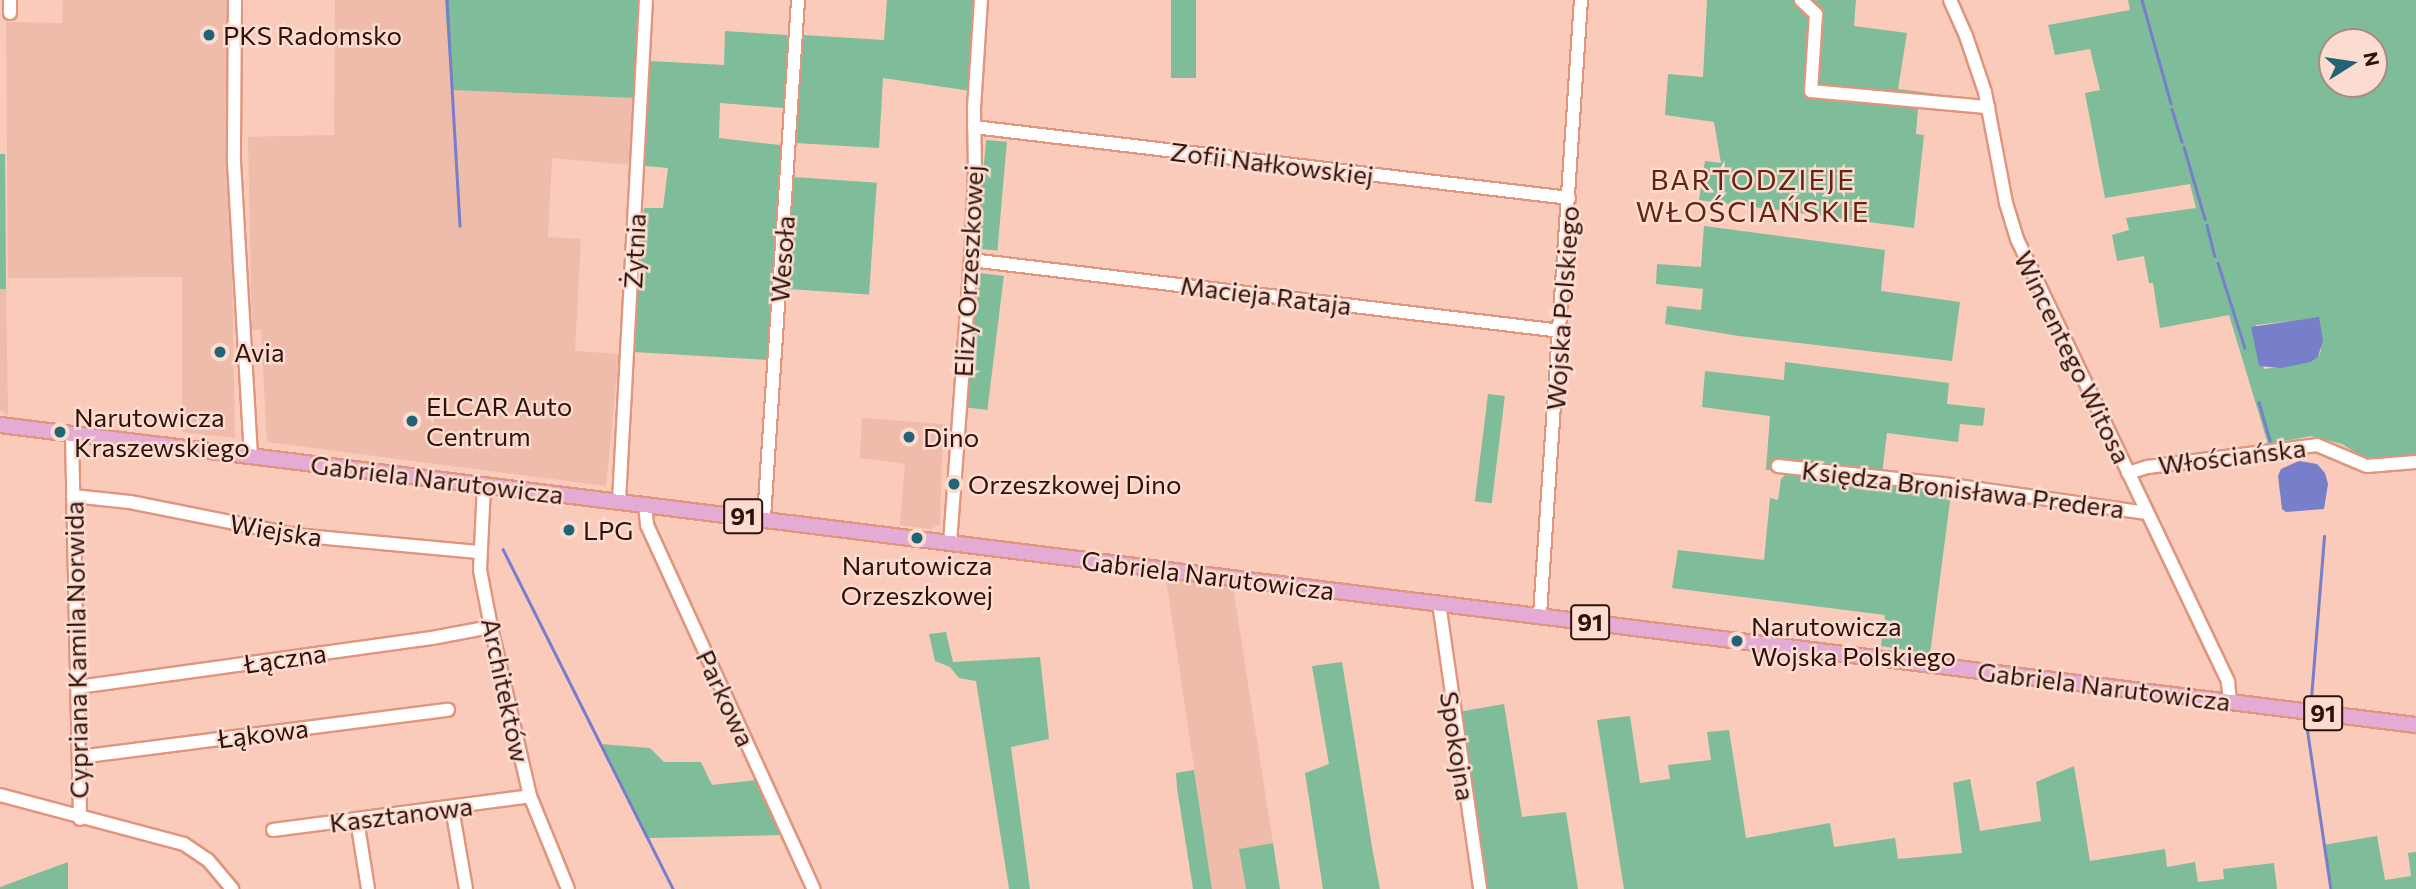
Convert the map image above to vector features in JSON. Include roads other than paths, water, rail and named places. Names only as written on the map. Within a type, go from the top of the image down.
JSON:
[{"type":"main road","name":"Gabriela Narutowicza","points":[[0,425],[2416,725]]},
{"type":"street","points":[[235,0],[234,162],[251,456]]},
{"type":"street","name":"Żytnia","points":[[619,501],[646,0]]},
{"type":"street","name":"Wesoła","points":[[764,518],[798,0]]},
{"type":"street","name":"Elizy Orzeszkowej","points":[[950,543],[971,260],[974,127],[981,0]]},
{"type":"street","name":"Wojska Polskiego","points":[[1539,615],[1581,0]]},
{"type":"street","points":[[1801,0],[1816,14],[1811,92],[1988,107]]},
{"type":"street","name":"Wincentego Witosa","points":[[1950,0],[1966,36],[1988,107],[2006,203],[2017,239],[2228,682],[2230,702]]},
{"type":"street","name":"Zofii Nałkowskiej","points":[[974,127],[1569,198]]},
{"type":"street","name":"Macieja Rataja","points":[[971,260],[1560,331]]},
{"type":"street","name":"Cypriana Kamila Norwida","points":[[72,434],[80,819],[184,844],[208,860],[232,889]]},
{"type":"street","name":"Włościańska","points":[[2128,473],[2148,467],[2317,445],[2367,466],[2416,462]]},
{"type":"street","name":"Księdza Bronisława Predera","points":[[1778,466],[1930,483],[2147,513]]},
{"type":"street","name":"Architektów","points":[[484,485],[480,552],[491,627],[530,796],[568,889]]},
{"type":"street","name":"Wiejska","points":[[73,496],[130,502],[295,536],[480,552]]},
{"type":"street","name":"Parkowa","points":[[645,505],[646,525],[814,889]]},
{"type":"street","name":"Spokojna","points":[[1439,603],[1480,889]]},
{"type":"street","name":"Łączna","points":[[78,687],[491,627]]},
{"type":"street","name":"Łąkowa","points":[[79,757],[448,710]]},
{"type":"street","points":[[0,795],[80,819]]},
{"type":"street","name":"Kasztanowa","points":[[273,830],[530,796]]},
{"type":"street","points":[[452,808],[466,889]]},
{"type":"street","points":[[357,820],[368,889]]},
{"type":"water","points":[[2319,317],[2323,340],[2318,357],[2311,362],[2281,368],[2259,366],[2251,327]]},
{"type":"water","points":[[2299,461],[2317,464],[2325,473],[2328,484],[2324,509],[2286,512],[2282,509],[2278,476],[2281,469]]},
{"type":"waterway","points":[[447,0],[460,226]]},
{"type":"waterway","points":[[2142,0],[2171,103]]},
{"type":"waterway","points":[[2172,109],[2182,141]]},
{"type":"waterway","points":[[2184,147],[2205,219]]},
{"type":"waterway","points":[[2207,225],[2215,256]]},
{"type":"waterway","points":[[2218,263],[2245,348]]},
{"type":"waterway","points":[[2259,402],[2270,440]]},
{"type":"waterway","points":[[2311,698],[2324,537]]},
{"type":"waterway","points":[[503,549],[673,889]]},
{"type":"waterway","points":[[2307,727],[2331,889]]},
{"type":"place","name":"PKS Radomsko","points":[[209,35]]},
{"type":"place","name":"Avia","points":[[220,352]]},
{"type":"place","name":"ELCAR Auto Centrum","points":[[412,421]]},
{"type":"place","name":"Narutowicza Kraszewskiego","points":[[60,432]]},
{"type":"place","name":"Dino","points":[[909,437]]},
{"type":"place","name":"Orzeszkowej Dino","points":[[954,484]]},
{"type":"place","name":"LPG","points":[[569,530]]},
{"type":"place","name":"Narutowicza Orzeszkowej","points":[[917,538]]},
{"type":"place","name":"Narutowicza Wojska Polskiego","points":[[1737,641]]},
{"type":"district","name":"BARTODZIEJE WŁOŚCIAŃSKIE","points":[[1753,195]]}]
